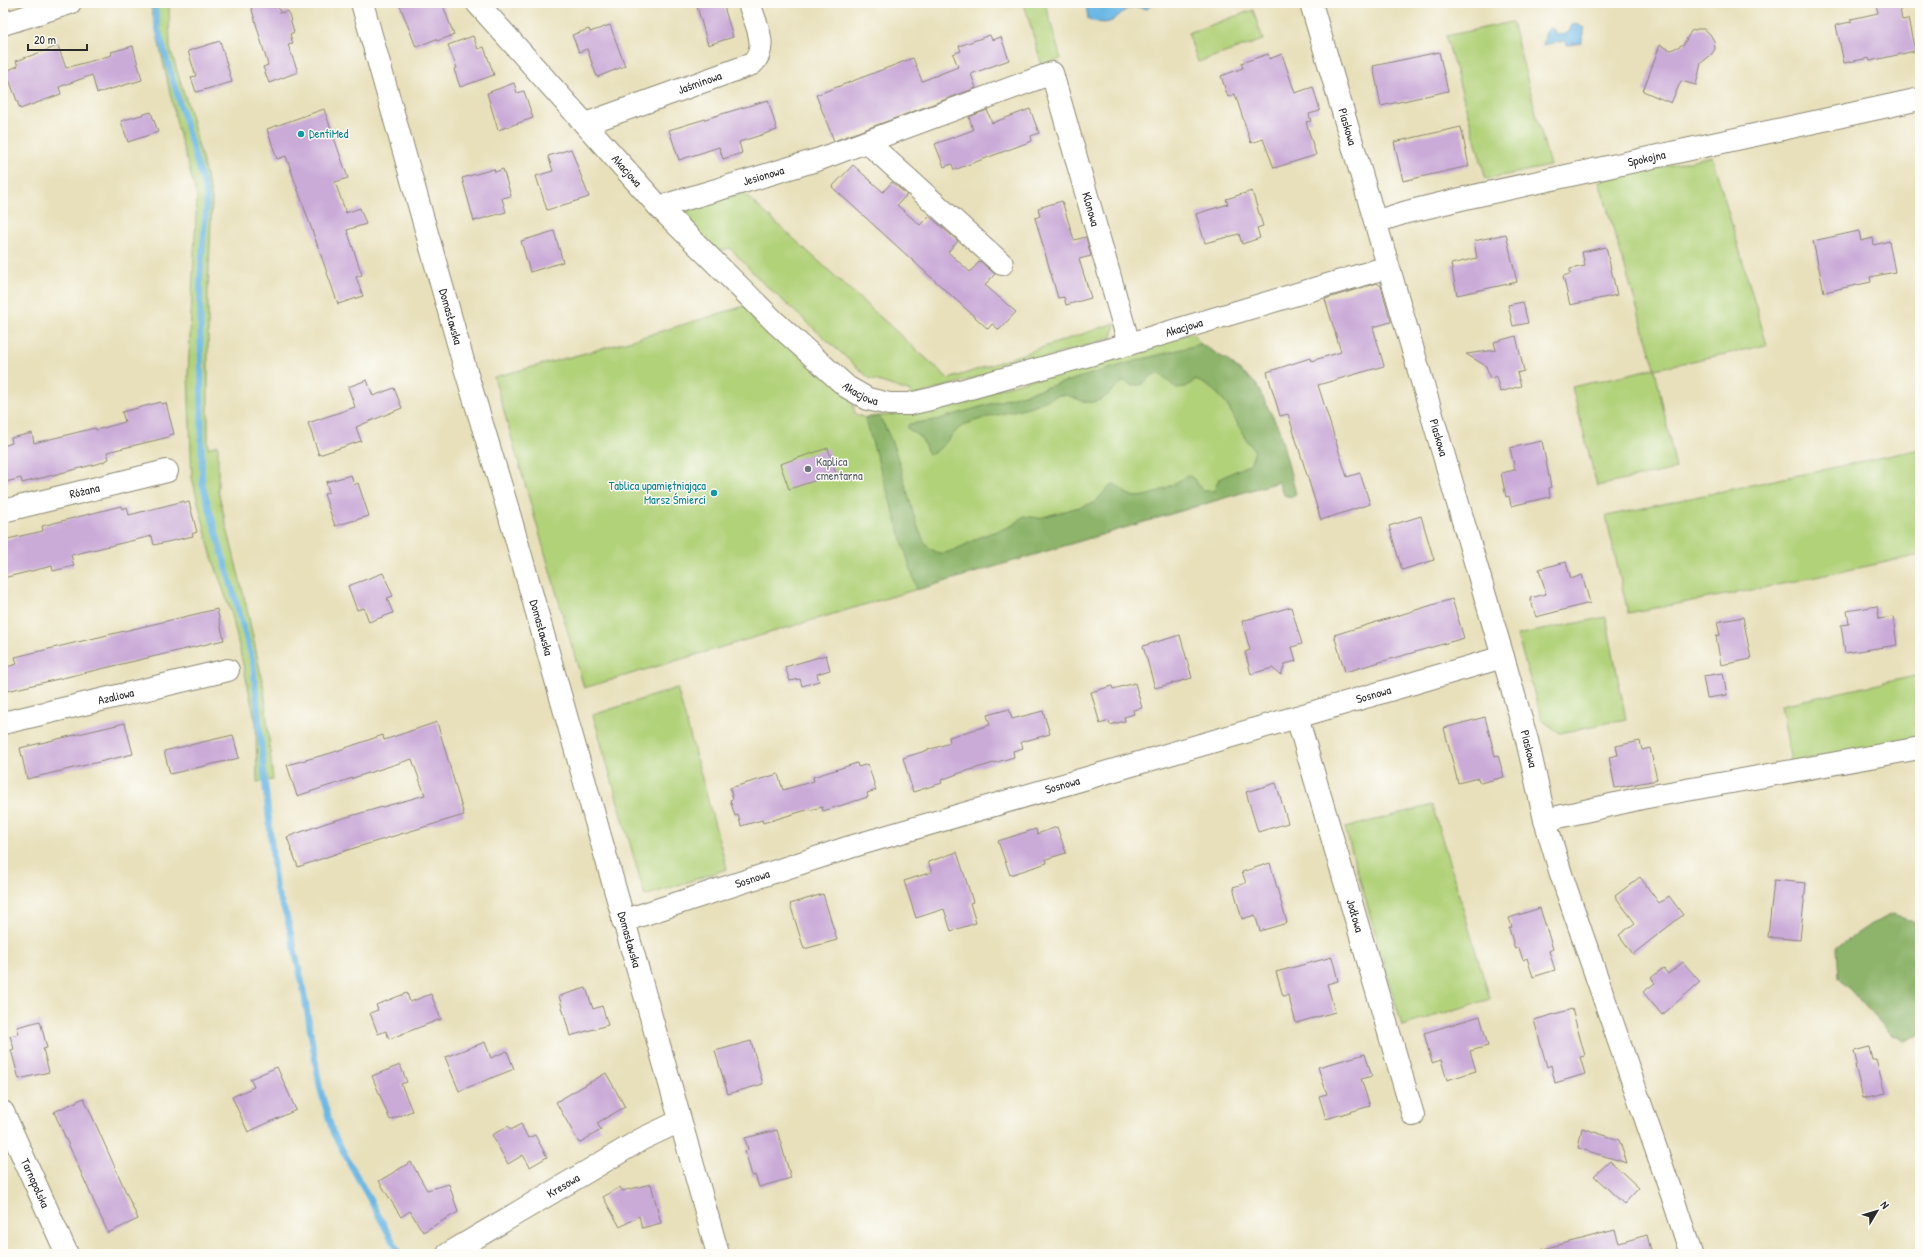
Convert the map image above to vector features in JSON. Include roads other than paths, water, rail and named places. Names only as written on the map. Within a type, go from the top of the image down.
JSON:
[{"type":"street","points":[[3,24],[70,3]]},
{"type":"street","name":"Domasławska","points":[[362,3],[718,1254]]},
{"type":"street","name":"Akacjowa","points":[[476,3],[659,207],[776,323],[847,387],[868,399],[880,403],[909,404],[931,399],[1129,344],[1388,267]]},
{"type":"street","name":"Jaśminowa","points":[[585,124],[752,64],[760,54],[762,43],[749,3]]},
{"type":"street","name":"Piaskowa","points":[[1311,3],[1527,740],[1545,820],[1561,874],[1691,1254]]},
{"type":"street","name":"Jesionowa","points":[[659,207],[820,159],[1052,73]]},
{"type":"street","name":"Klonowa","points":[[1052,73],[1129,344]]},
{"type":"street","name":"Spokojna","points":[[1375,222],[1436,205],[1920,99]]},
{"type":"street","points":[[867,142],[1002,264]]},
{"type":"street","name":"Różana","points":[[3,511],[167,471]]},
{"type":"street","name":"Sosnowa","points":[[623,921],[850,847],[1503,657]]},
{"type":"street","name":"Azaliowa","points":[[3,723],[228,670]]},
{"type":"street","name":"Jodłowa","points":[[1297,717],[1413,1115]]},
{"type":"street","points":[[1545,820],[1642,798],[1920,748]]},
{"type":"street","name":"Tarnopolska","points":[[3,1112],[67,1254]]},
{"type":"street","name":"Kresowa","points":[[448,1254],[642,1139],[680,1121]]},
{"type":"water","points":[[1086,3],[1154,3],[1147,9],[1134,7],[1128,9],[1115,19],[1105,23],[1088,19]]},
{"type":"water","points":[[1576,24],[1584,28],[1581,43],[1567,45],[1565,41],[1543,45],[1546,32],[1551,27],[1556,33],[1563,35],[1569,32],[1572,25]]},
{"type":"waterway","points":[[154,3],[158,29],[207,197],[200,279],[202,483],[253,662],[276,890],[287,917],[302,982],[320,1088],[333,1133],[400,1254]]},
{"type":"place","name":"DentiMed","points":[[301,134]]},
{"type":"place","name":"Kaplica cmentarna","points":[[808,469]]},
{"type":"place","name":"Tablica upamiętniająca Marsz Śmierci","points":[[714,493]]}]
